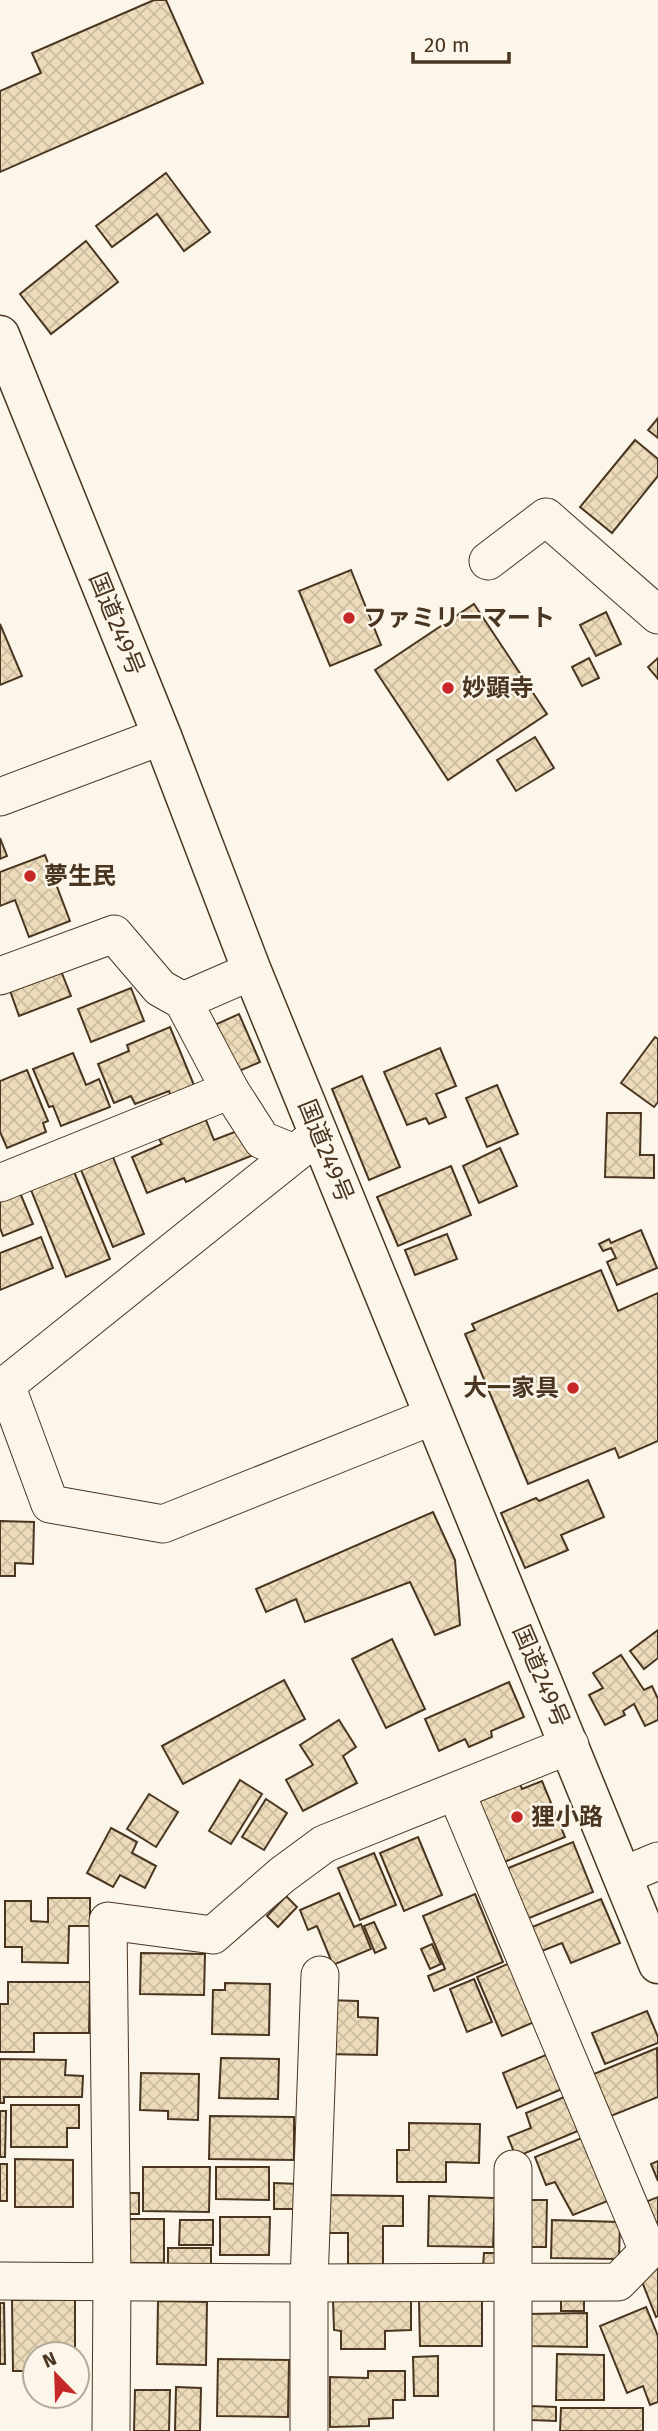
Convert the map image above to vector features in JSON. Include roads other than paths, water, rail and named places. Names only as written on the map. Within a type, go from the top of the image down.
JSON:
[{"type":"highway","name":"国道249号","points":[[0,335],[162,736],[252,971],[307,1144],[433,1416],[658,1964]]},
{"type":"street","points":[[488,561],[546,517],[658,615]]},
{"type":"street","points":[[0,797],[162,736]]},
{"type":"street","points":[[0,976],[114,934],[160,988],[183,1001],[230,1090],[262,1140],[307,1144]]},
{"type":"street","points":[[183,1001],[252,971]]},
{"type":"street","points":[[0,1183],[230,1090]]},
{"type":"street","points":[[307,1144],[6,1385],[50,1504],[163,1524],[433,1416]]},
{"type":"street","points":[[111,2431],[112,2280],[107,1921],[213,1935],[282,1875],[324,1844],[570,1745]]},
{"type":"street","points":[[0,2281],[618,2282],[653,2249],[456,1792]]},
{"type":"street","points":[[622,1876],[658,1861]]},
{"type":"street","points":[[309,2431],[309,2283],[320,1975]]},
{"type":"street","points":[[513,2169],[513,2431]]},
{"type":"place","name":"ファミリーマート","points":[[349,618]]},
{"type":"place","name":"妙顕寺","points":[[448,688]]},
{"type":"place","name":"夢生民","points":[[30,876]]},
{"type":"place","name":"大一家具","points":[[573,1388]]},
{"type":"place","name":"狸小路","points":[[517,1817]]}]
